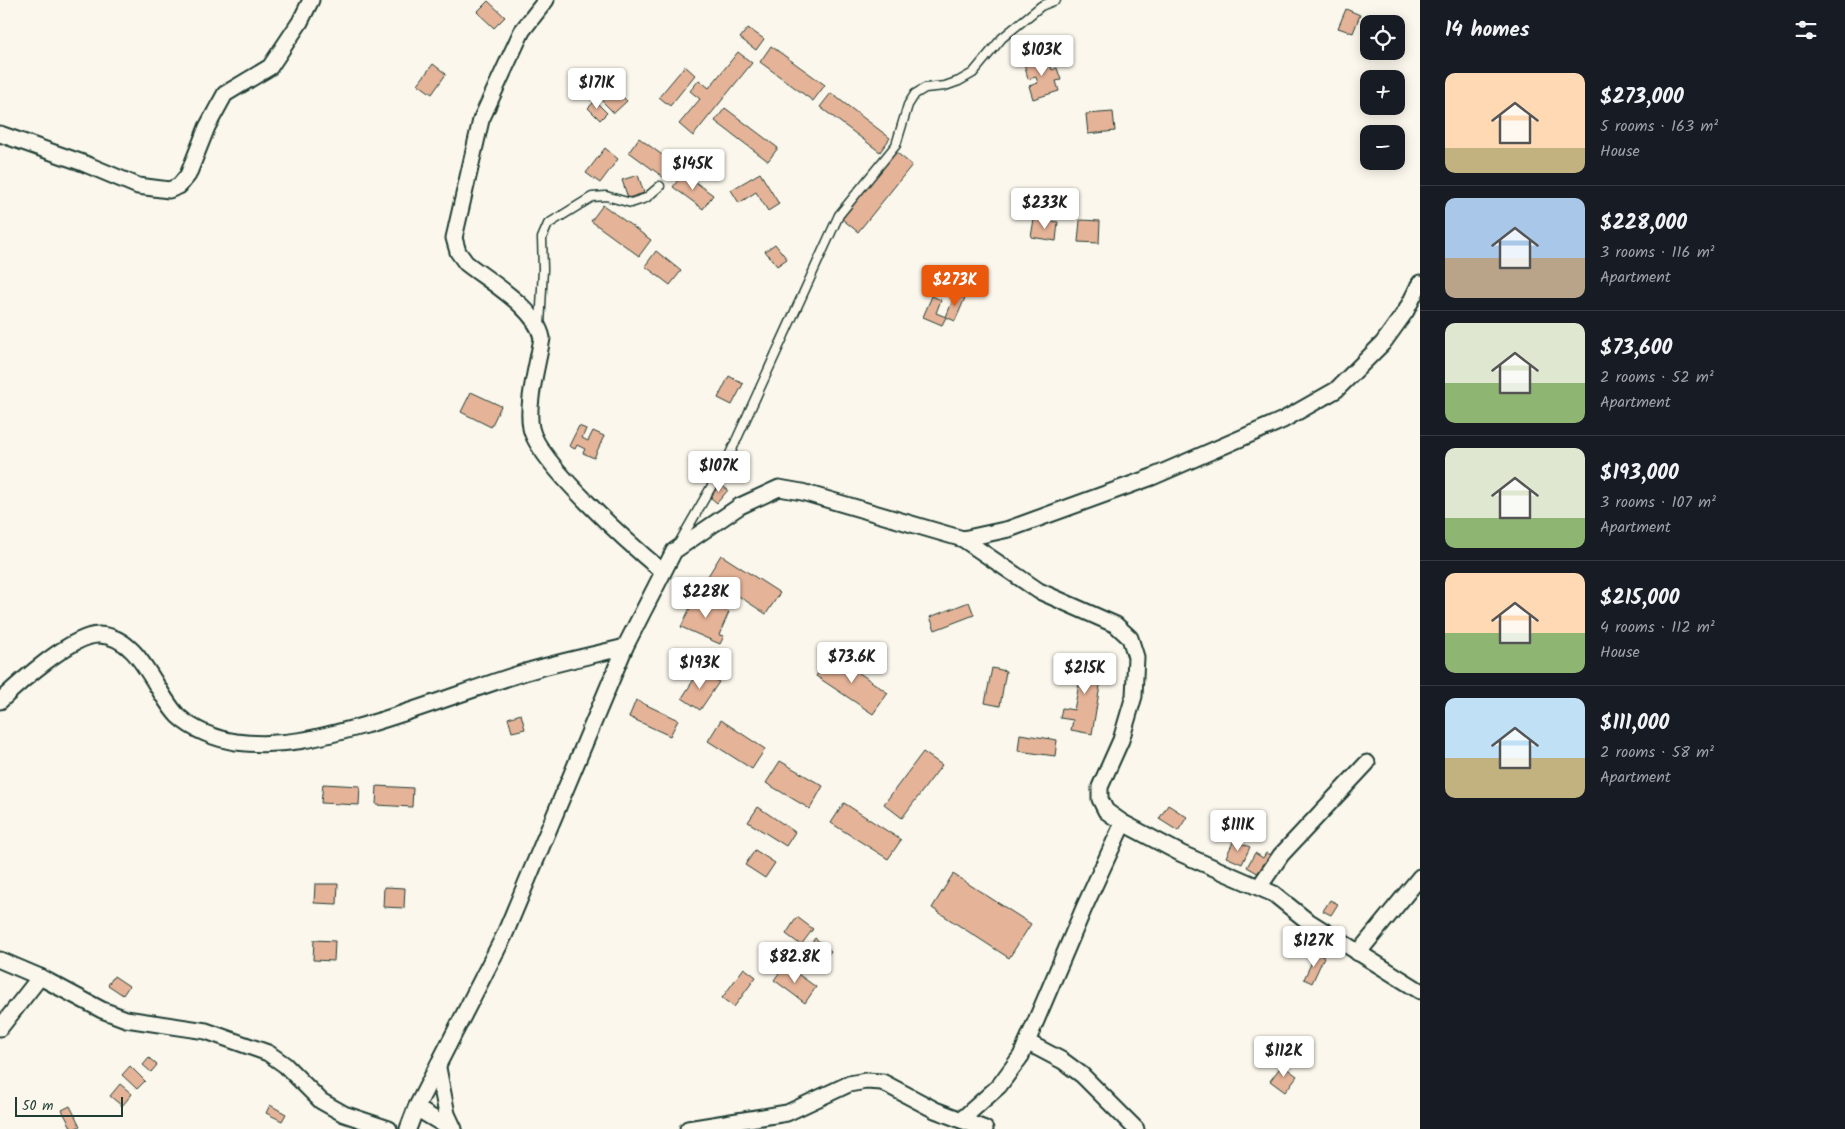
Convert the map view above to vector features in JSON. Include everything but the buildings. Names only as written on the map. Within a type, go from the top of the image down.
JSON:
[{"type":"street","points":[[0,134],[83,163],[138,186],[169,190],[179,186],[188,175],[207,127],[225,94],[270,67],[300,22],[311,0]]},
{"type":"street","points":[[546,0],[522,31],[481,120],[454,238],[458,252],[466,263],[531,314],[540,328],[542,338],[530,410],[531,429],[541,452],[626,542],[663,572]]},
{"type":"street","points":[[963,538],[1009,529],[1152,478],[1283,420],[1336,390],[1383,343],[1406,311],[1420,283]]},
{"type":"street","points":[[408,1129],[416,1108],[504,936],[625,647],[674,551],[740,506],[779,488],[802,492],[963,538],[1039,591],[1116,625],[1130,638],[1136,657],[1134,696],[1121,740],[1100,787],[1100,798],[1106,811],[1123,823],[1182,854],[1274,894],[1358,953],[1420,991]]},
{"type":"street","points":[[0,701],[24,678],[74,643],[98,635],[114,639],[132,651],[178,716],[203,733],[234,742],[280,745],[316,739],[421,709],[521,674],[625,647]]},
{"type":"street","points":[[1259,888],[1281,855],[1367,763]]},
{"type":"street","points":[[961,1120],[999,1086],[1021,1056],[1123,823]]},
{"type":"street","points":[[1358,953],[1420,878]]},
{"type":"street","points":[[0,960],[40,977],[102,1010],[126,1019],[206,1031],[268,1053],[285,1065],[321,1102],[344,1114],[389,1129]]},
{"type":"street","points":[[0,1028],[40,977]]},
{"type":"street","points":[[1027,1042],[1063,1061],[1082,1075],[1136,1129]]},
{"type":"street","points":[[438,1068],[447,1114],[453,1129]]},
{"type":"street","points":[[688,1129],[787,1113],[850,1084],[866,1081],[882,1082],[935,1110],[985,1129]]},
{"type":"street","points":[[416,1108],[453,1129]]},
{"type":"lane","points":[[674,551],[729,456],[840,215],[896,145],[908,104],[915,94],[925,88],[945,86],[959,81],[972,73],[1002,38],[1041,6],[1056,0]]},
{"type":"lane","points":[[540,328],[543,269],[542,238],[548,224],[592,197],[606,196],[630,203],[646,198],[660,186]]}]
